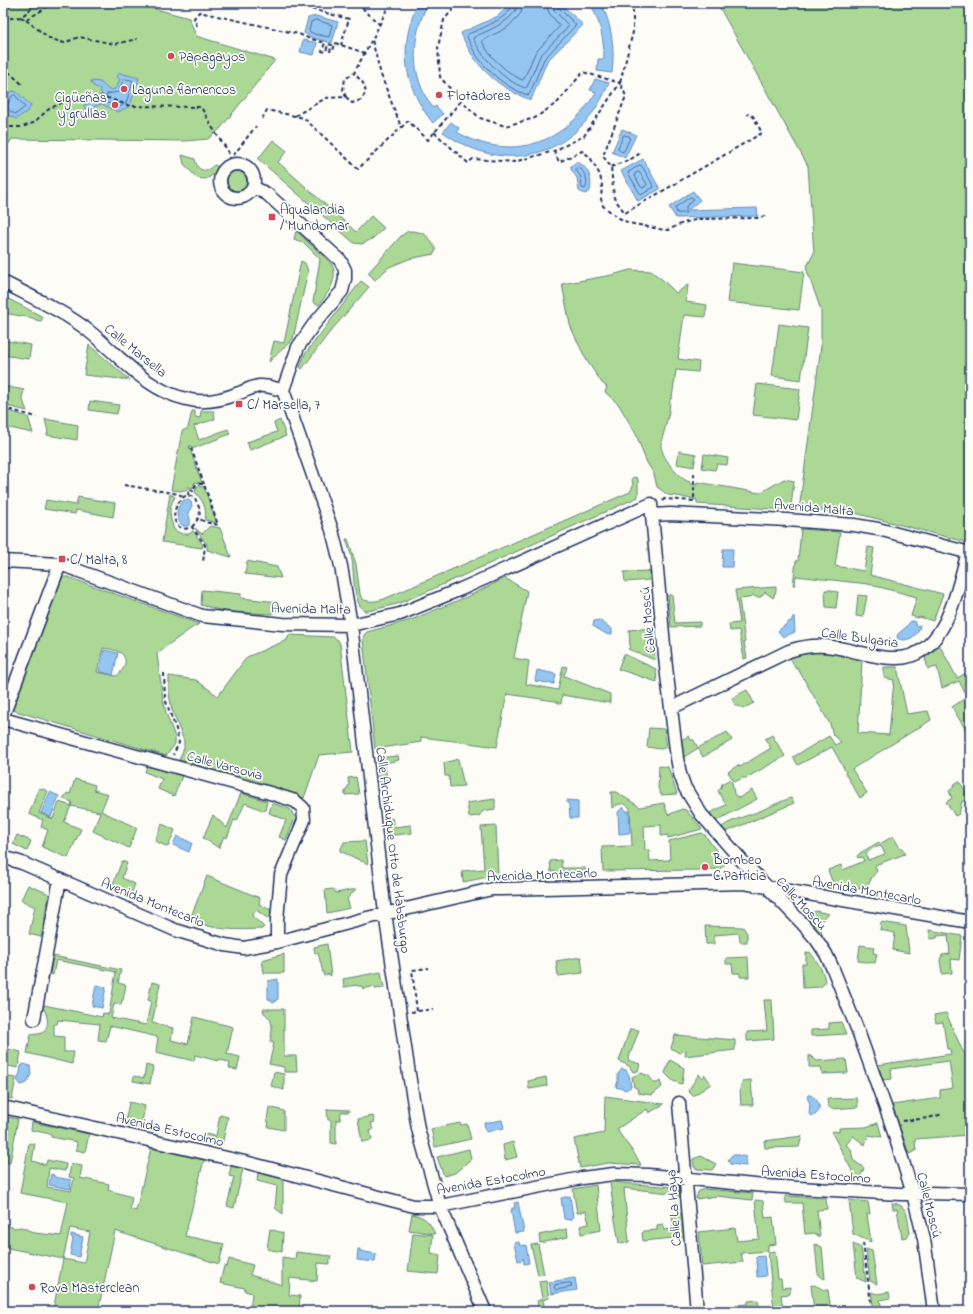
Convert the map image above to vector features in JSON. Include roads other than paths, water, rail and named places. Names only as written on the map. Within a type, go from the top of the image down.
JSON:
[{"type":"street","points":[[230,163],[242,164],[251,171],[254,176],[253,187],[250,192],[240,198],[234,198],[229,196],[221,188],[220,176],[230,163]]},
{"type":"street","points":[[253,187],[267,194],[314,236],[340,260],[345,270],[345,279],[342,291],[314,324],[298,347],[283,390]]},
{"type":"street","name":"Calle Marsella","points":[[3,282],[68,317],[89,331],[124,363],[156,388],[175,396],[194,401],[204,401],[223,399],[260,386],[283,390]]},
{"type":"street","name":"Calle Archiduque Otto de Habsburgo","points":[[283,390],[332,530],[339,558],[350,625],[385,913],[418,1129],[440,1206],[485,1311]]},
{"type":"street","name":"Avenida Malta","points":[[3,561],[60,564],[202,616],[283,624],[350,625],[400,614],[652,509],[670,514],[844,524],[878,529],[969,553]]},
{"type":"street","name":"Calle Moscú","points":[[652,509],[666,667],[680,774],[685,788],[701,814],[767,888],[802,922],[826,954],[858,1031],[891,1123],[913,1194],[924,1239],[934,1311]]},
{"type":"street","name":"Calle Bulgaria","points":[[671,708],[798,648],[820,645],[831,646],[897,658],[906,657],[923,650],[932,643],[940,633],[946,621],[969,553]]},
{"type":"street","points":[[3,718],[60,564]]},
{"type":"street","name":"Calle Varsovia","points":[[3,718],[295,801],[303,808],[304,820],[281,875],[277,920],[277,942]]},
{"type":"street","name":"Avenida Montecarlo","points":[[3,857],[60,879],[175,930],[225,945],[244,948],[277,942],[385,913],[492,889],[744,883],[970,922]]},
{"type":"street","points":[[34,1019],[60,879]]},
{"type":"street","name":"Calle La Haya","points":[[679,1103],[698,1311]]},
{"type":"street","name":"Avenida Estocolmo","points":[[3,1107],[249,1162],[414,1206],[440,1206],[614,1174],[648,1175],[765,1186],[913,1194],[970,1194]]},
{"type":"water","points":[[418,3],[428,3],[418,30],[415,56],[416,70],[425,95],[433,108],[436,106],[443,114],[433,123],[415,95],[407,65],[406,50],[408,35]]},
{"type":"water","points":[[510,3],[560,3],[583,25],[547,61],[531,100],[508,89],[488,74],[472,55],[461,33],[498,16]]},
{"type":"water","points":[[590,3],[601,3],[608,20],[613,46],[612,73],[597,71],[598,59],[604,59],[603,44],[599,23]]},
{"type":"water","points":[[316,16],[338,22],[332,43],[313,38],[304,33],[308,18]]},
{"type":"water","points":[[303,40],[317,43],[314,55],[300,52]]},
{"type":"water","name":"Laguna flamencos","points":[[120,73],[139,78],[130,106],[118,112],[102,104],[86,109],[83,106],[102,96],[100,89],[93,86],[91,81],[100,82],[109,90],[115,89],[120,80],[117,76]]},
{"type":"water","points":[[595,79],[609,83],[596,108],[580,128],[561,143],[539,152],[516,156],[492,154],[467,146],[443,132],[451,122],[459,128],[457,132],[477,141],[497,146],[516,147],[535,143],[553,136],[569,125],[584,110],[596,92],[590,90]]},
{"type":"water","points":[[13,91],[17,92],[31,105],[28,111],[16,119],[3,109],[3,104],[5,103],[8,94]]},
{"type":"water","points":[[622,129],[636,135],[625,158],[612,152]]},
{"type":"water","points":[[643,159],[660,189],[638,201],[621,171]]},
{"type":"water","points":[[576,162],[584,166],[589,173],[591,186],[590,191],[585,194],[579,191],[577,178],[571,169],[571,166]]},
{"type":"water","points":[[693,191],[700,200],[688,210],[757,208],[758,216],[676,218],[669,207]]},
{"type":"water","points":[[184,500],[191,502],[192,506],[188,513],[190,524],[187,526],[183,526],[177,517],[179,506]]},
{"type":"water","points":[[723,549],[733,549],[732,567],[722,567]]},
{"type":"water","points":[[794,617],[795,632],[783,637],[778,631],[792,621],[792,618]]},
{"type":"water","points":[[599,620],[612,629],[612,634],[608,635],[593,626],[594,621]]},
{"type":"water","points":[[911,621],[914,621],[916,626],[920,625],[915,635],[912,638],[905,640],[897,638],[898,634]]},
{"type":"water","points":[[104,650],[118,653],[113,675],[99,671]]},
{"type":"water","points":[[537,670],[556,674],[554,684],[535,681]]},
{"type":"water","points":[[50,792],[59,796],[51,817],[41,813]]},
{"type":"water","points":[[567,800],[578,801],[578,818],[570,818],[569,804],[567,803]]},
{"type":"water","points":[[623,807],[626,811],[629,811],[630,833],[619,834],[618,812]]},
{"type":"water","points":[[177,836],[192,843],[189,852],[173,845]]},
{"type":"water","points":[[278,979],[278,999],[273,1003],[268,999],[268,981]]},
{"type":"water","points":[[96,985],[106,987],[102,1008],[92,1006]]},
{"type":"water","points":[[24,1064],[30,1066],[31,1074],[27,1083],[21,1085],[17,1080],[21,1066]]},
{"type":"water","points":[[622,1069],[626,1070],[629,1075],[631,1087],[625,1090],[616,1087],[618,1074]]},
{"type":"water","points":[[808,1095],[816,1099],[819,1105],[818,1111],[813,1116],[809,1114],[810,1104],[807,1097]]},
{"type":"water","points":[[502,1120],[504,1128],[486,1132],[484,1123]]},
{"type":"water","points":[[732,1155],[746,1157],[746,1166],[730,1164],[728,1160]]},
{"type":"water","points":[[51,1174],[54,1175],[54,1177],[71,1180],[70,1189],[49,1185]]},
{"type":"water","points":[[570,1196],[573,1217],[570,1220],[564,1219],[561,1198]]},
{"type":"water","points":[[518,1202],[524,1232],[515,1233],[511,1210],[512,1208],[515,1208],[514,1203]]},
{"type":"water","points":[[71,1234],[83,1237],[79,1257],[70,1255],[73,1238],[71,1237]]},
{"type":"water","points":[[519,1242],[520,1246],[526,1245],[529,1263],[524,1264],[523,1258],[522,1260],[518,1261],[514,1243]]},
{"type":"water","points":[[358,1249],[360,1249],[360,1251],[376,1254],[375,1262],[357,1260]]},
{"type":"water","points":[[764,1256],[766,1276],[757,1277],[756,1257]]},
{"type":"water","points":[[575,1278],[577,1290],[551,1294],[549,1282]]},
{"type":"place","name":"Papagayos","points":[[171,56]]},
{"type":"place","name":"Laguna flamencos","points":[[124,89]]},
{"type":"place","name":"Flotadores","points":[[439,95]]},
{"type":"place","name":"Cigüeñas y grullas","points":[[115,105]]},
{"type":"place","name":"Aqualandia / Mundomar","points":[[272,217]]},
{"type":"place","name":"C/ Marsella, 7","points":[[239,404]]},
{"type":"place","name":"C/ Malta, 8","points":[[62,559]]},
{"type":"place","name":"Bombeo C.Patricia","points":[[705,867]]},
{"type":"place","name":"Rova Masterclean","points":[[32,1287]]}]
